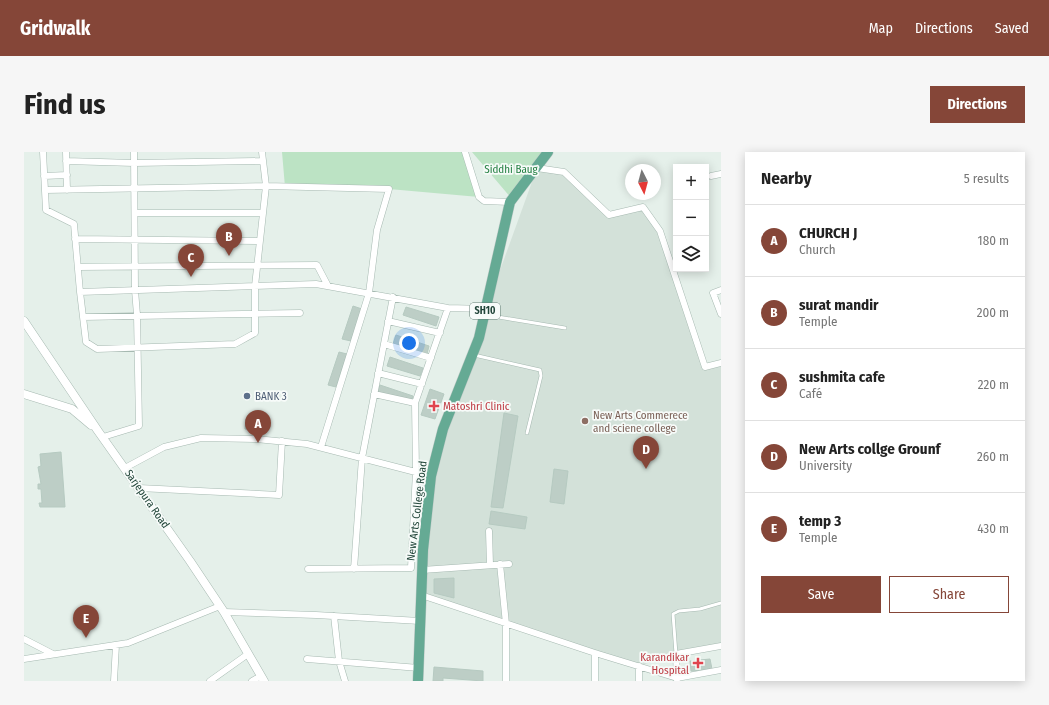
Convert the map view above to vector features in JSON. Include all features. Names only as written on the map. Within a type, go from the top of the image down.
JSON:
[{"type":"main road","name":"New Arts College Road","points":[[418,681],[422,570],[431,476],[443,429],[479,338],[510,202],[548,152]]},
{"type":"street","points":[[43,152],[46,210],[74,224],[86,342],[97,349],[235,344],[255,333],[255,286],[266,186],[262,152]]},
{"type":"street","points":[[66,152],[67,190]]},
{"type":"street","points":[[24,394],[72,409],[100,434],[139,426],[138,315],[134,290],[134,152]]},
{"type":"street","points":[[465,152],[479,197],[484,201],[510,202]]},
{"type":"street","points":[[66,161],[134,163],[263,161]]},
{"type":"street","points":[[537,168],[564,172],[610,215],[643,207],[660,231],[705,367],[721,363]]},
{"type":"street","points":[[711,176],[721,174]]},
{"type":"street","points":[[44,176],[67,175]]},
{"type":"street","points":[[45,190],[266,186],[389,190],[377,230],[369,293],[321,447]]},
{"type":"street","points":[[135,213],[263,213]]},
{"type":"street","points":[[75,239],[260,240]]},
{"type":"street","points":[[78,267],[317,265],[328,286]]},
{"type":"street","points":[[80,292],[316,284],[448,308],[485,311]]},
{"type":"street","points":[[721,290],[713,293],[721,314]]},
{"type":"street","points":[[354,569],[362,458],[393,297]]},
{"type":"street","points":[[308,570],[411,568],[416,472],[415,403],[448,308]]},
{"type":"street","points":[[83,317],[300,313]]},
{"type":"street","name":"Sarjepura Road","points":[[24,321],[100,434],[190,560],[222,609],[263,678]]},
{"type":"street","points":[[388,321],[440,333]]},
{"type":"street","points":[[384,344],[431,358]]},
{"type":"street","points":[[378,373],[422,384]]},
{"type":"street","points":[[374,394],[415,403]]},
{"type":"street","points":[[125,468],[164,447],[201,438],[307,444],[431,476]]},
{"type":"street","points":[[138,488],[279,495],[282,442]]},
{"type":"street","points":[[489,531],[490,565]]},
{"type":"street","points":[[500,564],[506,624],[506,681]]},
{"type":"street","points":[[422,570],[509,564]]},
{"type":"street","points":[[421,595],[594,653],[639,666],[677,680],[721,670]]},
{"type":"street","points":[[24,659],[128,643],[222,609],[420,621]]},
{"type":"street","points":[[334,616],[339,661],[345,681]]},
{"type":"street","points":[[24,639],[53,654]]},
{"type":"street","points":[[114,681],[116,645]]},
{"type":"street","points":[[677,680],[676,654],[721,646]]},
{"type":"street","points":[[594,653],[595,681]]},
{"type":"street","points":[[210,681],[248,654]]},
{"type":"street","points":[[307,659],[419,668]]},
{"type":"street","points":[[639,666],[639,681]]},
{"type":"street","points":[[252,681],[263,678]]},
{"type":"lane","points":[[485,311],[565,328]]},
{"type":"lane","points":[[473,354],[540,370],[541,376],[527,433]]},
{"type":"lane","points":[[676,654],[673,614],[675,612],[700,609],[721,603]]},
{"type":"shaded area","name":"New Arts Commerece and sciene college","points":[[537,168],[564,172],[609,215],[643,207],[660,231],[705,367],[721,363],[721,647],[676,654],[639,666],[421,595],[431,476],[486,309]]},
{"type":"green space","points":[[282,152],[464,152],[479,197],[389,189],[285,187]]},
{"type":"green space","name":"Siddhi Baug","points":[[472,152],[544,152],[512,199]]},
{"type":"building","points":[[353,306],[362,309],[351,341],[342,339]]},
{"type":"building","points":[[406,307],[439,317],[436,326],[403,315]]},
{"type":"building","points":[[396,335],[429,346],[427,354],[393,344]]},
{"type":"building","points":[[339,352],[347,354],[336,387],[328,385]]},
{"type":"building","points":[[390,357],[423,368],[420,376],[387,366]]},
{"type":"building","points":[[380,385],[413,396],[410,405],[377,394]]},
{"type":"building","points":[[430,389],[444,394],[435,419],[421,415]]},
{"type":"building","points":[[504,413],[518,416],[503,508],[491,507]]},
{"type":"building","points":[[246,419],[267,421],[266,431],[245,429]]},
{"type":"building","points":[[61,452],[65,507],[40,507],[39,503],[42,503],[41,489],[38,489],[38,484],[41,484],[38,467],[41,466],[40,454]]},
{"type":"building","points":[[554,469],[568,471],[564,504],[550,502]]},
{"type":"building","points":[[491,511],[527,517],[525,529],[489,524]]},
{"type":"building","points":[[454,578],[454,598],[434,593],[434,579]]},
{"type":"building","points":[[710,659],[712,669],[691,671],[690,661]]},
{"type":"building","points":[[434,667],[483,671],[483,681],[443,678],[443,681],[433,681]]},
{"type":"place","name":"surat mandir","points":[[229,256]]},
{"type":"place","name":"sushmita cafe","points":[[191,277]]},
{"type":"place","name":"BANK 3","points":[[247,396]]},
{"type":"place","name":"Matoshri Clinic","points":[[434,406]]},
{"type":"place","name":"New Arts Commerece and sciene college","points":[[585,421]]},
{"type":"place","name":"CHURCH J","points":[[258,443]]},
{"type":"place","name":"New Arts collge Grounf","points":[[646,469]]},
{"type":"place","name":"temp 3","points":[[86,638]]},
{"type":"place","name":"Karandikar Hospital","points":[[698,663]]}]
